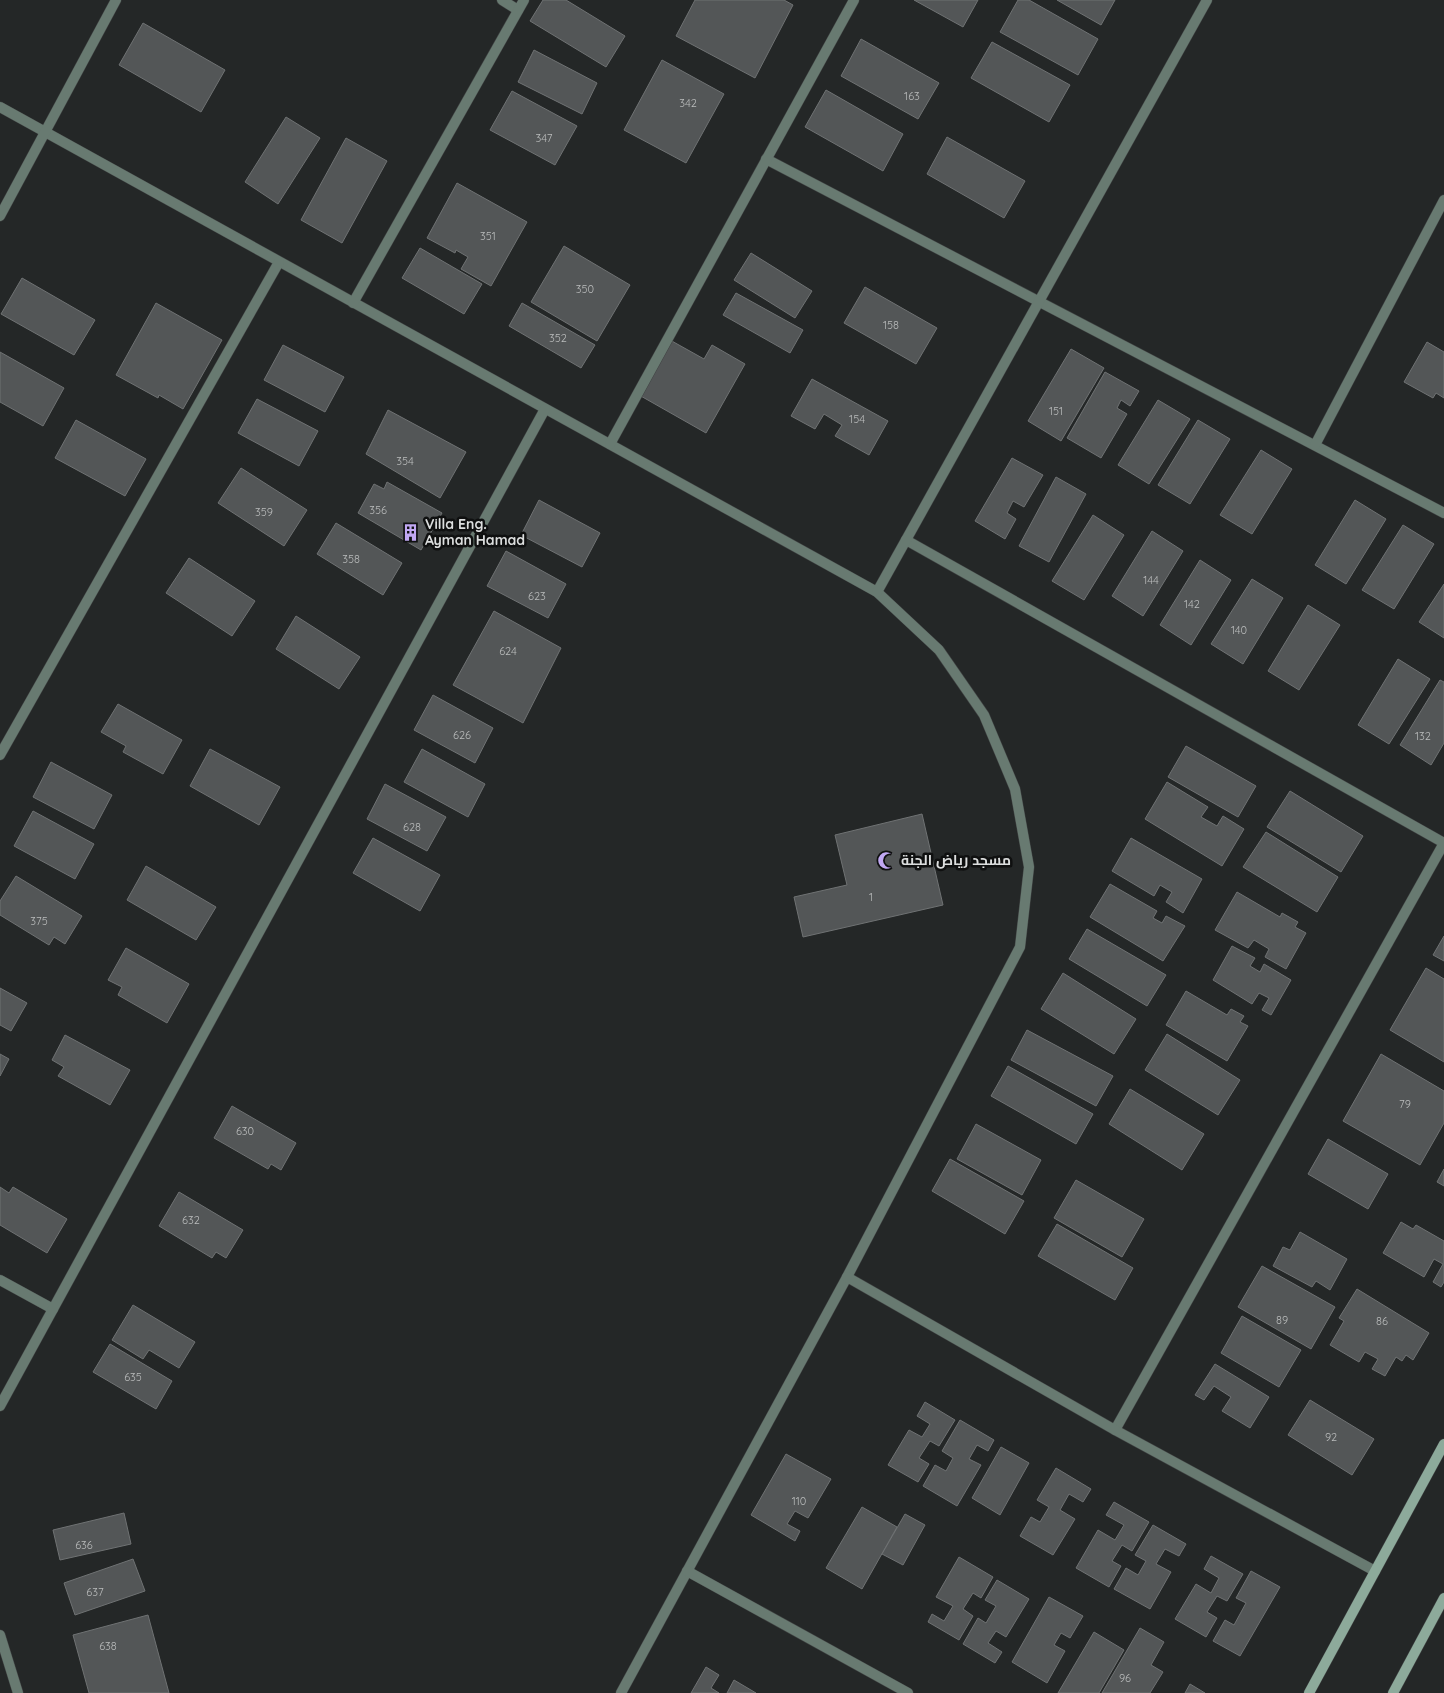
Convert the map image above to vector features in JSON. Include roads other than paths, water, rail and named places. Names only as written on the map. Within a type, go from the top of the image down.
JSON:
[{"type":"street","points":[[0,216],[116,0]]},
{"type":"street","points":[[502,0],[518,10]]},
{"type":"street","points":[[354,302],[524,0]]},
{"type":"street","points":[[610,444],[854,0]]},
{"type":"street","points":[[877,592],[1207,0]]},
{"type":"street","points":[[0,108],[877,592],[939,650],[984,715],[1015,789],[1030,867],[1020,947],[847,1277],[621,1693]]},
{"type":"street","points":[[766,159],[1444,513]]},
{"type":"street","points":[[1315,445],[1444,200]]},
{"type":"street","points":[[0,755],[279,262]]},
{"type":"street","points":[[0,1406],[545,408]]},
{"type":"street","points":[[906,540],[1444,843],[1115,1430]]},
{"type":"street","points":[[847,1277],[1115,1430],[1375,1571]]},
{"type":"street","points":[[0,1280],[53,1309]]},
{"type":"street","points":[[1309,1693],[1444,1444]]},
{"type":"street","points":[[687,1571],[908,1693]]},
{"type":"street","points":[[1393,1693],[1444,1598]]},
{"type":"street","points":[[0,1635],[18,1693]]},
{"type":"place","name":"Villa Eng. Ayman Hamad","points":[[411,532]]},
{"type":"place","name":"مسجد رياض الجنة","points":[[887,860]]}]
